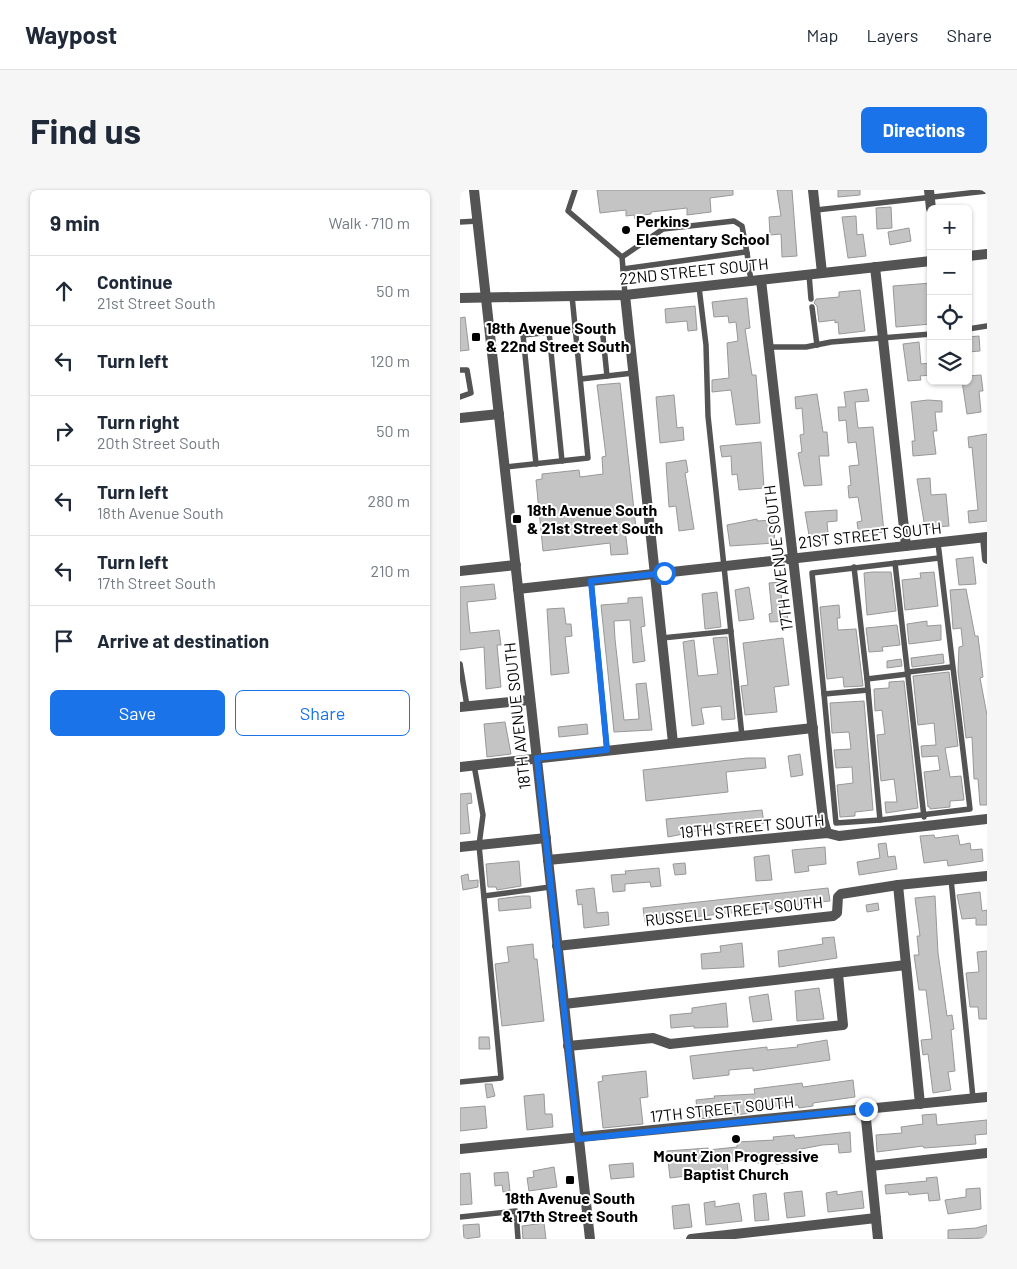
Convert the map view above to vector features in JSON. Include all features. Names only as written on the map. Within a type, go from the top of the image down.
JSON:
[{"type":"street","name":"18TH AVENUE SOUTH","points":[[474,190],[590,1239]]},
{"type":"street","points":[[813,190],[822,273]]},
{"type":"street","points":[[972,256],[987,254]]},
{"type":"street","name":"22ND STREET SOUTH","points":[[460,298],[625,295],[927,261]]},
{"type":"street","points":[[875,267],[906,546]]},
{"type":"street","name":"17TH AVENUE SOUTH","points":[[756,280],[769,347],[822,819],[827,832]]},
{"type":"street","points":[[625,295],[673,743]]},
{"type":"street","points":[[460,418],[499,414]]},
{"type":"street","points":[[986,538],[987,559]]},
{"type":"street","name":"21ST STREET SOUTH","points":[[518,589],[986,538]]},
{"type":"street","points":[[460,571],[516,565]]},
{"type":"street","points":[[464,707],[530,700]]},
{"type":"street","points":[[460,767],[813,728]]},
{"type":"street","name":"19TH STREET SOUTH","points":[[548,860],[827,832],[840,836],[987,819]]},
{"type":"street","points":[[460,847],[546,838]]},
{"type":"street","name":"RUSSELL STREET SOUTH","points":[[558,946],[833,916],[837,913],[837,900],[841,894],[898,885],[987,876]]},
{"type":"street","points":[[898,885],[920,1104]]},
{"type":"street","points":[[564,1004],[906,965]]},
{"type":"street","points":[[568,1046],[653,1038],[670,1044],[843,1025],[838,974]]},
{"type":"street","name":"17TH STREET SOUTH","points":[[460,1149],[578,1139],[987,1097]]},
{"type":"street","points":[[866,1109],[878,1239]]},
{"type":"street","points":[[871,1166],[987,1153]]},
{"type":"street","points":[[691,1239],[876,1218]]},
{"type":"lane","points":[[575,190],[568,211],[622,257],[625,295]]},
{"type":"lane","points":[[816,210],[929,194],[987,191]]},
{"type":"lane","points":[[622,257],[663,229],[734,220],[742,226],[747,252],[756,280]]},
{"type":"lane","points":[[460,222],[478,221]]},
{"type":"lane","points":[[623,269],[747,252]]},
{"type":"lane","points":[[809,274],[812,299]]},
{"type":"lane","points":[[699,287],[706,345],[708,416],[742,736]]},
{"type":"lane","points":[[505,467],[588,458],[572,296]]},
{"type":"lane","points":[[812,307],[817,345]]},
{"type":"lane","points":[[972,328],[987,326]]},
{"type":"lane","points":[[536,464],[523,335],[602,327],[607,376]]},
{"type":"lane","points":[[549,332],[562,461]]},
{"type":"lane","points":[[769,347],[797,348],[882,337],[927,334]]},
{"type":"lane","points":[[460,370],[467,370],[471,393],[460,397]]},
{"type":"lane","points":[[581,380],[633,373]]},
{"type":"lane","points":[[938,543],[951,667],[955,676],[970,809],[924,816],[836,824],[812,573],[939,558]]},
{"type":"lane","points":[[895,563],[924,816]]},
{"type":"lane","points":[[854,567],[868,678],[880,820]]},
{"type":"lane","points":[[591,581],[607,750]]},
{"type":"lane","points":[[662,638],[731,631]]},
{"type":"lane","points":[[460,664],[464,707]]},
{"type":"lane","points":[[868,678],[951,667]]},
{"type":"lane","points":[[824,694],[868,690]]},
{"type":"lane","points":[[460,1082],[501,1078],[479,845],[483,815],[474,765]]},
{"type":"lane","points":[[951,879],[973,1098]]},
{"type":"lane","points":[[484,896],[550,887]]},
{"type":"lane","points":[[460,1217],[516,1211],[518,1239]]},
{"type":"building","points":[[597,190],[733,190],[733,195],[710,198],[711,212],[687,215],[687,208],[651,212],[651,214],[643,215],[644,219],[635,219],[634,215],[626,216],[626,210],[600,213]]},
{"type":"building","points":[[777,190],[792,190],[797,256],[782,257],[781,234],[770,235],[769,217],[781,216]]},
{"type":"building","points":[[838,190],[860,190],[860,195],[838,197]]},
{"type":"building","points":[[891,207],[892,228],[877,229],[876,208]]},
{"type":"building","points":[[856,216],[857,235],[863,234],[866,256],[848,258],[842,217]]},
{"type":"building","points":[[909,228],[911,241],[890,245],[888,232]]},
{"type":"building","points":[[927,283],[927,324],[896,327],[893,286]]},
{"type":"building","points":[[860,290],[865,331],[839,334],[838,322],[835,323],[835,320],[819,322],[817,306],[814,303],[816,299],[839,297],[839,292]]},
{"type":"building","points":[[747,298],[750,328],[745,329],[752,375],[756,375],[760,423],[736,425],[731,390],[712,392],[712,380],[729,378],[727,343],[738,341],[736,322],[729,323],[728,316],[714,317],[712,302]]},
{"type":"building","points":[[695,306],[697,330],[688,331],[687,321],[666,323],[665,309]]},
{"type":"building","points":[[465,317],[469,350],[460,351],[460,318]]},
{"type":"building","points":[[979,336],[980,351],[972,352],[972,337]]},
{"type":"building","points":[[919,342],[921,364],[927,363],[927,375],[920,376],[921,380],[908,381],[903,344]]},
{"type":"building","points":[[981,375],[983,391],[979,391],[981,412],[967,414],[963,385],[972,385],[972,376]]},
{"type":"building","points":[[620,383],[636,528],[625,530],[628,554],[611,555],[610,543],[543,551],[536,480],[542,479],[542,474],[579,470],[580,477],[603,474],[602,457],[606,456],[597,385]]},
{"type":"building","points":[[867,389],[869,401],[855,402],[858,428],[873,427],[884,532],[859,536],[857,522],[862,521],[858,497],[849,498],[848,486],[851,485],[849,466],[859,465],[856,442],[848,443],[846,420],[839,421],[838,407],[846,407],[844,392]]},
{"type":"building","points":[[817,394],[823,432],[827,432],[829,456],[819,456],[822,485],[804,486],[798,453],[802,452],[800,435],[804,434],[802,408],[796,409],[795,397]]},
{"type":"building","points":[[674,395],[677,428],[683,427],[684,440],[660,443],[656,397]]},
{"type":"building","points":[[942,401],[942,412],[935,412],[937,431],[933,431],[936,454],[913,456],[912,441],[915,441],[911,402]]},
{"type":"building","points":[[987,434],[987,521],[969,523],[968,511],[978,510],[972,447],[969,448],[968,437]]},
{"type":"building","points":[[761,442],[764,488],[739,490],[737,474],[732,475],[731,456],[722,457],[720,446]]},
{"type":"building","points":[[686,460],[688,472],[685,473],[694,529],[679,531],[676,506],[669,507],[666,463]]},
{"type":"building","points":[[930,478],[931,495],[946,494],[949,526],[925,528],[917,479]]},
{"type":"building","points":[[837,510],[837,521],[827,522],[828,533],[822,533],[823,540],[810,541],[805,512]]},
{"type":"building","points":[[757,519],[757,521],[773,520],[775,543],[730,546],[727,525]]},
{"type":"building","points":[[973,557],[976,584],[959,585],[956,559]]},
{"type":"building","points":[[891,572],[896,611],[867,615],[864,573]]},
{"type":"building","points":[[934,572],[938,606],[905,610],[902,580],[921,578],[920,573]]},
{"type":"building","points":[[780,582],[783,613],[787,612],[788,621],[770,622],[769,614],[772,613],[769,583]]},
{"type":"building","points":[[494,584],[496,599],[467,602],[470,633],[499,630],[501,645],[497,645],[501,687],[486,689],[484,647],[460,650],[460,587]]},
{"type":"building","points":[[749,587],[754,619],[739,621],[735,590]]},
{"type":"building","points":[[966,589],[975,636],[978,636],[983,677],[980,678],[987,715],[987,805],[980,805],[978,779],[974,779],[972,737],[966,738],[958,671],[959,647],[963,646],[961,628],[953,629],[950,590]]},
{"type":"building","points":[[717,592],[721,627],[705,629],[702,594]]},
{"type":"building","points":[[642,597],[645,626],[641,627],[645,661],[633,663],[630,620],[614,621],[615,639],[624,720],[639,719],[636,684],[646,683],[652,730],[614,732],[601,605],[628,603],[628,598]]},
{"type":"building","points":[[839,605],[840,618],[837,618],[838,630],[856,629],[863,686],[844,687],[843,677],[827,679],[820,607]]},
{"type":"building","points":[[564,608],[566,624],[571,624],[572,636],[565,637],[569,673],[551,675],[547,609]]},
{"type":"building","points":[[927,621],[927,626],[941,625],[941,640],[909,644],[907,624]]},
{"type":"building","points":[[897,625],[900,645],[882,647],[883,651],[869,652],[866,628]]},
{"type":"building","points":[[727,637],[735,719],[722,720],[721,706],[701,708],[704,724],[692,726],[683,642],[694,640],[698,676],[718,674],[713,638]]},
{"type":"building","points":[[783,638],[789,685],[774,687],[777,712],[745,715],[741,686],[748,685],[743,643]]},
{"type":"building","points":[[943,654],[944,663],[912,667],[911,658]]},
{"type":"building","points":[[901,659],[902,666],[887,668],[887,661]]},
{"type":"building","points":[[949,672],[958,746],[945,748],[950,777],[961,776],[964,800],[950,801],[950,807],[930,809],[928,807],[924,772],[940,770],[938,756],[922,757],[921,746],[936,745],[934,723],[918,725],[913,676]]},
{"type":"building","points":[[904,681],[918,808],[886,813],[885,802],[897,802],[894,779],[881,781],[877,735],[885,734],[882,710],[875,711],[874,689],[889,688],[889,682]]},
{"type":"building","points":[[864,701],[873,810],[855,812],[855,816],[840,817],[837,785],[853,783],[852,767],[836,768],[834,750],[851,749],[849,732],[832,733],[830,703]]},
{"type":"building","points":[[505,722],[511,754],[487,757],[484,724]]},
{"type":"building","points":[[587,724],[588,734],[559,737],[558,727]]},
{"type":"building","points":[[800,754],[803,775],[791,777],[788,756]]},
{"type":"building","points":[[747,758],[765,758],[766,768],[726,772],[728,792],[646,801],[643,770]]},
{"type":"building","points":[[471,793],[472,803],[467,804],[470,833],[460,834],[460,794]]},
{"type":"building","points":[[762,810],[764,823],[703,830],[668,837],[666,819]]},
{"type":"building","points":[[934,835],[935,838],[958,835],[960,845],[970,843],[971,850],[982,849],[983,861],[948,866],[947,860],[924,863],[920,836]]},
{"type":"building","points":[[886,843],[888,857],[895,856],[897,869],[859,875],[857,862],[880,858],[878,844]]},
{"type":"building","points":[[825,847],[826,864],[808,866],[809,871],[795,873],[792,850]]},
{"type":"building","points":[[769,855],[772,880],[756,881],[754,857]]},
{"type":"building","points":[[519,861],[521,886],[497,890],[496,887],[488,887],[486,864]]},
{"type":"building","points":[[685,863],[686,874],[675,875],[673,864]]},
{"type":"building","points":[[659,868],[661,886],[651,887],[650,882],[625,884],[625,891],[613,892],[611,875],[626,874],[625,871]]},
{"type":"building","points":[[468,874],[469,881],[478,880],[478,887],[463,890],[461,876]]},
{"type":"building","points":[[594,888],[597,913],[608,912],[609,925],[584,928],[582,904],[578,905],[576,890]]},
{"type":"building","points":[[828,888],[830,901],[645,922],[643,908]]},
{"type":"building","points":[[980,892],[982,911],[987,910],[987,925],[976,925],[976,918],[962,919],[957,895]]},
{"type":"building","points":[[530,896],[531,908],[499,911],[498,899]]},
{"type":"building","points":[[935,896],[938,953],[947,1016],[952,1015],[954,1029],[951,1030],[955,1071],[948,1072],[951,1090],[933,1093],[928,1054],[923,1055],[921,1040],[932,1039],[926,990],[919,990],[914,955],[919,955],[917,936],[920,936],[915,898]]},
{"type":"building","points":[[878,903],[879,910],[867,912],[866,905]]},
{"type":"building","points":[[834,937],[837,958],[779,967],[778,951],[823,944],[822,938]]},
{"type":"building","points":[[742,943],[744,967],[702,969],[701,954],[721,952],[720,946]]},
{"type":"building","points":[[533,944],[534,959],[537,959],[544,1021],[502,1026],[495,964],[509,962],[507,947]]},
{"type":"building","points":[[987,951],[987,1019],[979,1019],[978,1007],[970,1007],[966,973],[979,972],[977,952]]},
{"type":"building","points":[[819,988],[824,1019],[797,1021],[795,991]]},
{"type":"building","points":[[768,994],[772,1020],[753,1022],[749,997]]},
{"type":"building","points":[[726,1003],[728,1027],[694,1028],[694,1026],[671,1028],[670,1015],[692,1013],[692,1008]]},
{"type":"building","points":[[479,1037],[489,1037],[490,1049],[479,1049]]},
{"type":"building","points":[[827,1040],[830,1060],[753,1071],[753,1068],[729,1070],[729,1075],[693,1079],[690,1056],[767,1047],[767,1050],[798,1047],[797,1045]]},
{"type":"building","points":[[646,1071],[648,1097],[640,1098],[643,1124],[603,1128],[598,1082],[603,1081],[602,1076]]},
{"type":"building","points":[[853,1080],[855,1097],[813,1103],[813,1106],[799,1108],[798,1105],[776,1106],[751,1109],[752,1113],[698,1119],[696,1100],[715,1098],[714,1096],[755,1094],[754,1089],[802,1083],[803,1087]]},
{"type":"building","points":[[485,1084],[492,1084],[495,1096],[487,1098]]},
{"type":"building","points":[[544,1094],[545,1114],[552,1114],[553,1127],[527,1130],[524,1096]]},
{"type":"building","points":[[485,1106],[487,1128],[460,1131],[460,1108]]},
{"type":"building","points":[[936,1114],[937,1125],[987,1120],[987,1134],[975,1135],[976,1144],[924,1148],[923,1146],[877,1152],[876,1135],[902,1133],[901,1127],[923,1124],[922,1115]]},
{"type":"building","points":[[850,1132],[851,1152],[839,1153],[838,1144],[822,1145],[796,1150],[797,1162],[776,1164],[776,1161],[757,1163],[757,1159],[727,1161],[728,1171],[715,1173],[714,1170],[685,1173],[686,1176],[670,1178],[667,1151],[737,1147],[737,1142],[774,1140],[773,1137],[794,1135],[795,1138]]},
{"type":"building","points":[[633,1163],[634,1177],[611,1179],[609,1165]]},
{"type":"building","points":[[554,1167],[557,1187],[529,1191],[527,1178],[534,1177],[533,1171]]},
{"type":"building","points":[[508,1172],[510,1191],[503,1192],[502,1185],[495,1186],[494,1173]]},
{"type":"building","points":[[470,1173],[472,1204],[460,1205],[460,1174]]},
{"type":"building","points":[[937,1177],[940,1200],[929,1201],[928,1193],[909,1195],[908,1192],[886,1194],[885,1185],[927,1181],[926,1178]]},
{"type":"building","points":[[980,1188],[981,1209],[948,1214],[945,1200],[966,1197],[966,1189]]},
{"type":"building","points":[[802,1191],[805,1216],[787,1218],[784,1193]]},
{"type":"building","points":[[837,1191],[837,1195],[862,1191],[864,1208],[828,1212],[826,1193]]},
{"type":"building","points":[[766,1193],[769,1220],[755,1221],[753,1195]]},
{"type":"building","points":[[715,1201],[715,1207],[739,1203],[742,1221],[706,1225],[704,1203]]},
{"type":"building","points":[[689,1204],[692,1227],[674,1229],[672,1206]]},
{"type":"building","points":[[544,1223],[546,1239],[523,1239],[522,1226]]},
{"type":"building","points":[[479,1224],[480,1237],[464,1239],[463,1225]]},
{"type":"building","points":[[987,1225],[987,1238],[948,1239],[948,1230],[976,1228]]},
{"type":"place","name":"Perkins Elementary School","points":[[626,230]]},
{"type":"place","name":"18th Avenue South & 22nd Street South","points":[[476,337]]},
{"type":"place","name":"18th Avenue South & 21st Street South","points":[[517,519]]},
{"type":"place","name":"Mount Zion Progressive Baptist Church","points":[[736,1139]]},
{"type":"place","name":"18th Avenue South & 17th Street South","points":[[570,1180]]},
{"type":"route","points":[[664,573],[591,581],[607,750],[537,758],[578,1139],[866,1109]]}]
